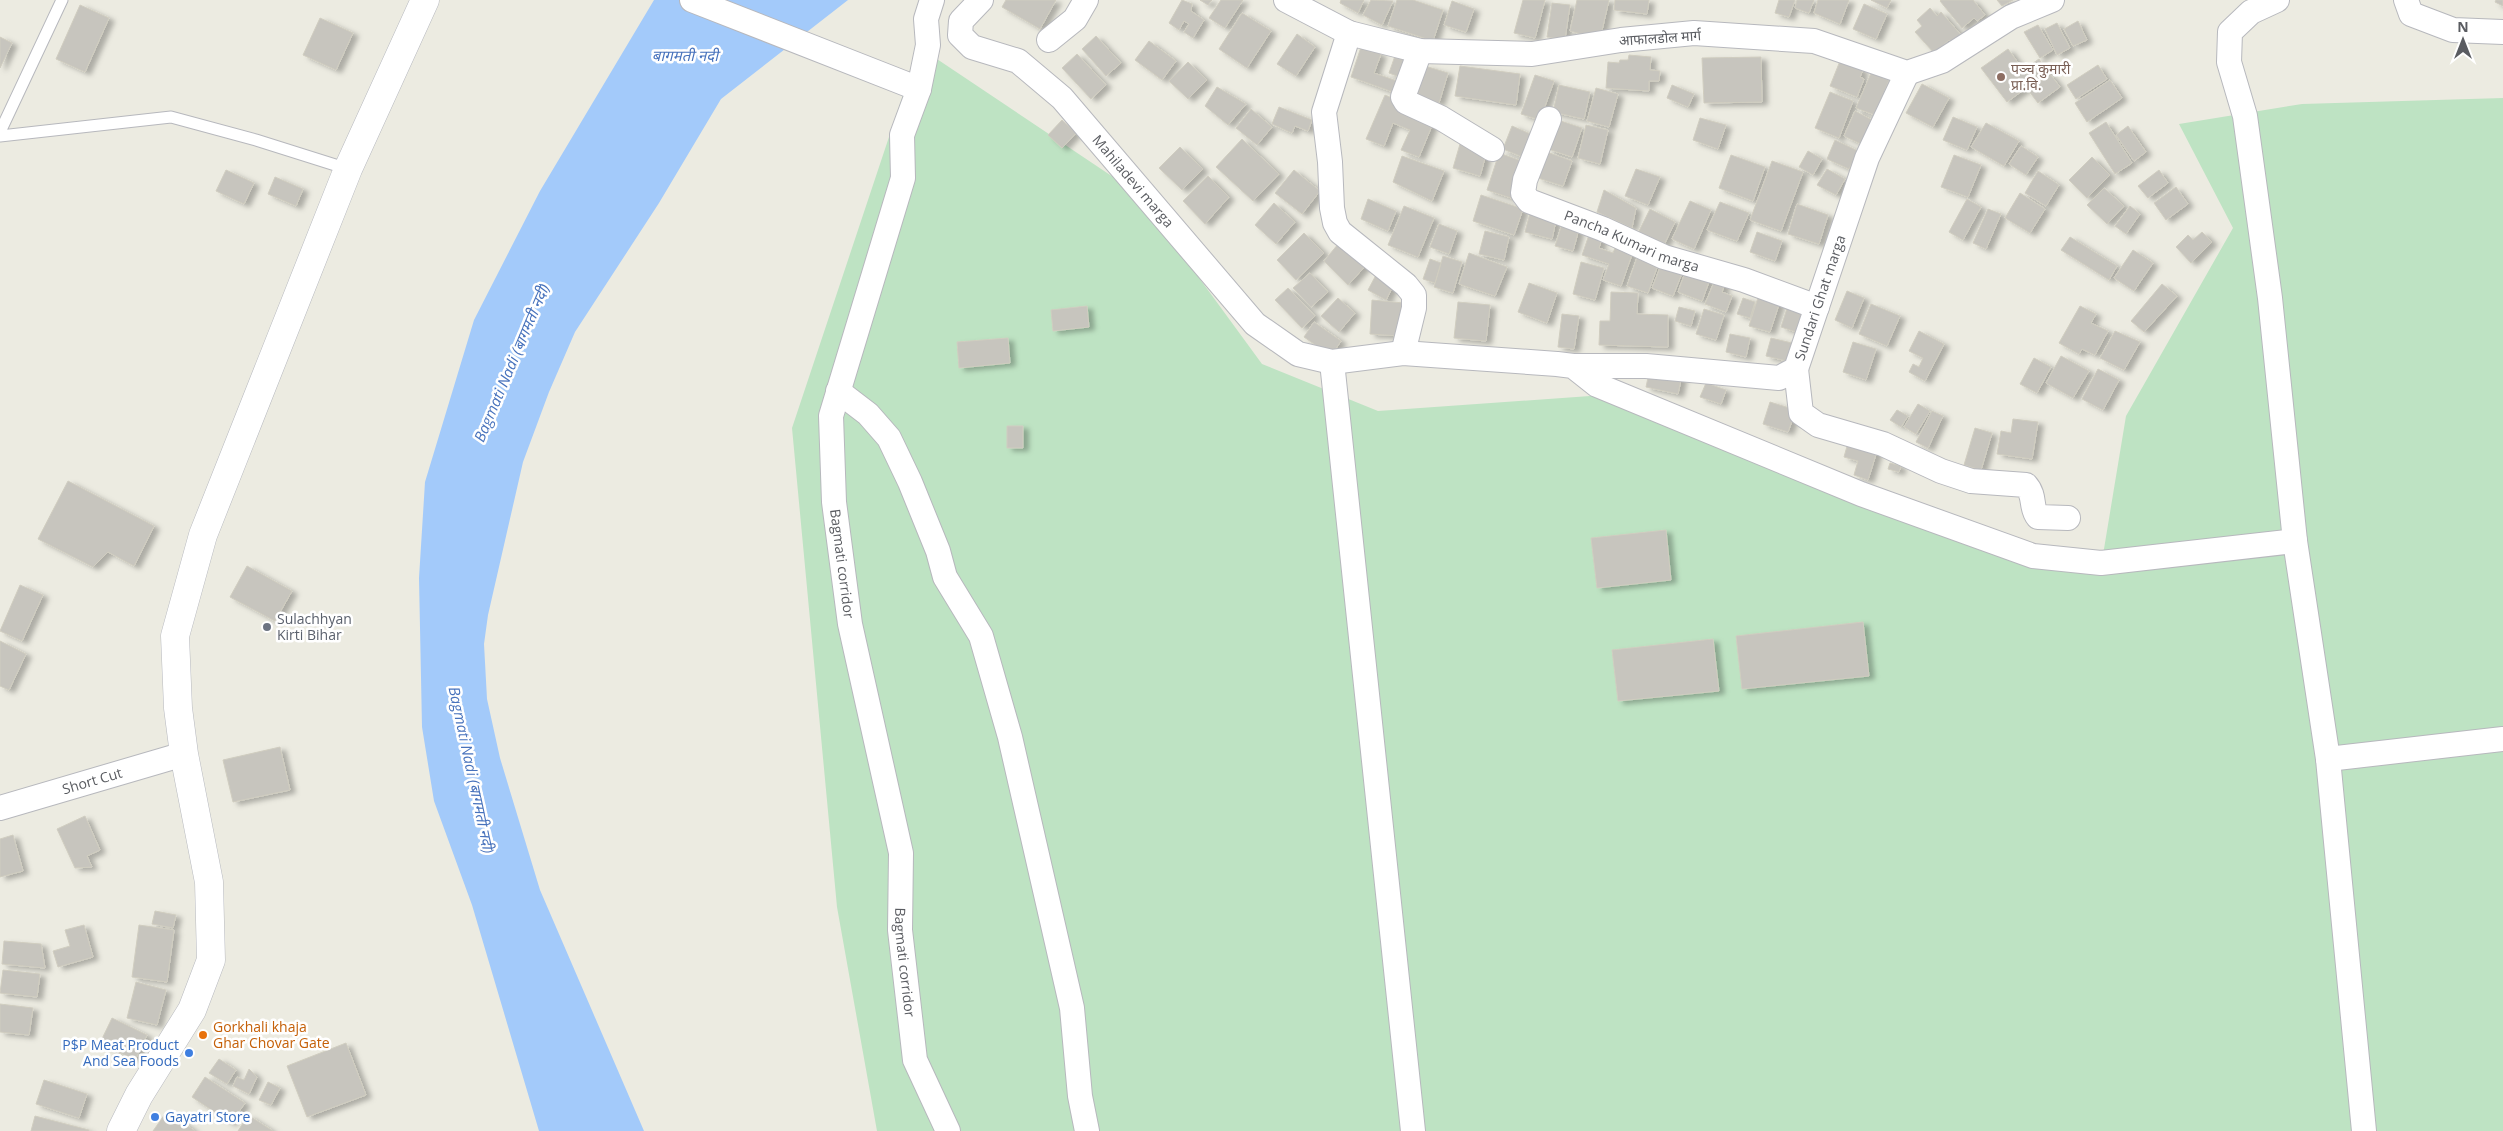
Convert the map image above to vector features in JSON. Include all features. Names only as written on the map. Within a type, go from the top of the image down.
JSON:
[{"type":"main road","points":[[121,1131],[139,1095],[192,1010],[211,960],[209,882],[184,754],[178,708],[175,636],[203,535],[348,169],[425,0]]},
{"type":"street","points":[[692,0],[920,90]]},
{"type":"street","name":"Bagmati corridor","points":[[932,0],[926,19],[928,45],[920,90],[902,135],[903,178],[831,416],[834,502],[850,624],[901,853],[900,930],[915,1060],[948,1131]]},
{"type":"street","name":"Mahiladevi marga","points":[[981,0],[960,21],[960,35],[972,47],[1018,61],[1062,98],[1255,324],[1298,354],[1332,362]]},
{"type":"street","points":[[1049,40],[1075,19],[1086,0]]},
{"type":"street","name":"आफालडोल मार्ग","points":[[1286,0],[1349,33],[1420,50],[1532,54],[1621,40],[1694,33],[1814,41],[1907,73]]},
{"type":"street","points":[[1907,73],[1942,61],[2011,17],[2052,0]]},
{"type":"street","points":[[2277,0],[2251,12],[2230,32],[2229,62],[2245,116],[2270,298],[2295,540],[2328,759],[2364,1131]]},
{"type":"street","points":[[2406,0],[2411,14],[2453,30],[2503,32]]},
{"type":"street","points":[[1349,33],[1324,112],[1330,162],[1332,208],[1335,223],[1340,232],[1406,285],[1414,295],[1414,308],[1403,353]]},
{"type":"street","points":[[1420,50],[1402,97],[1406,102],[1441,118],[1492,149]]},
{"type":"street","name":"Sundari Ghat marga","points":[[1332,362],[1403,353],[1573,366],[1646,366],[1778,378],[1796,369],[1867,158],[1907,73]]},
{"type":"street","name":"Pancha Kumari marga","points":[[1549,119],[1526,180],[1523,193],[1529,200],[1603,229],[1664,257],[1744,280],[1818,307]]},
{"type":"street","points":[[1332,362],[1413,1131]]},
{"type":"street","points":[[1573,366],[1597,385],[1861,494],[2033,556],[2101,563],[2295,540]]},
{"type":"street","points":[[1796,369],[1801,413],[1818,425],[1883,444],[1941,472],[1971,481],[2026,485],[2033,492],[2035,514],[2038,517],[2068,518]]},
{"type":"street","points":[[838,390],[868,414],[889,438],[910,482],[935,543],[945,577],[981,636],[1010,737],[1072,1008],[1080,1096],[1088,1131]]},
{"type":"street","points":[[2328,759],[2503,739]]},
{"type":"street","name":"Short Cut","points":[[0,808],[184,754]]},
{"type":"lane","points":[[0,132],[62,0]]},
{"type":"lane","points":[[0,136],[171,118],[256,140],[348,169]]},
{"type":"green space","points":[[919,47],[1137,193],[1262,364],[1378,411],[1604,395],[2101,567],[2126,416],[2233,228],[2179,124],[2302,104],[2503,98],[2503,1131],[877,1131],[837,907],[792,428]]},
{"type":"water","name":"बागमती नदी","points":[[654,0],[848,0],[721,99],[659,203],[575,332],[549,392],[523,462],[488,615],[484,644],[487,699],[500,758],[540,890],[644,1131],[539,1131],[472,905],[434,801],[422,727],[419,578],[425,482],[474,320],[540,191]]},
{"type":"building","points":[[1006,0],[1056,0],[1040,29],[1002,7]]},
{"type":"building","points":[[1182,0],[1192,4],[1191,11],[1204,20],[1193,38],[1184,32],[1189,24],[1184,21],[1179,30],[1169,23]]},
{"type":"building","points":[[1200,0],[1212,0],[1208,5]]},
{"type":"building","points":[[1221,0],[1243,0],[1225,28],[1209,18]]},
{"type":"building","points":[[1341,0],[1364,0],[1358,13],[1340,3]]},
{"type":"building","points":[[1371,0],[1393,1],[1382,25],[1363,15]]},
{"type":"building","points":[[1397,0],[1413,0],[1443,10],[1433,41],[1388,26]]},
{"type":"building","points":[[1523,0],[1545,0],[1535,38],[1514,33]]},
{"type":"building","points":[[1577,0],[1609,0],[1600,39],[1570,31]]},
{"type":"building","points":[[1615,0],[1649,0],[1647,14],[1614,10]]},
{"type":"building","points":[[1779,0],[1795,0],[1789,17],[1775,13]]},
{"type":"building","points":[[1797,0],[1814,0],[1809,13],[1795,8]]},
{"type":"building","points":[[1818,0],[1849,0],[1840,24],[1814,13]]},
{"type":"building","points":[[1871,0],[1891,0],[1887,8]]},
{"type":"building","points":[[1941,0],[1973,0],[1985,15],[1977,21],[1974,18],[1962,28]]},
{"type":"building","points":[[1997,0],[2013,0],[2002,6]]},
{"type":"building","points":[[2496,0],[2503,0],[2503,6],[2495,2]]},
{"type":"building","points":[[1452,1],[1474,9],[1466,32],[1444,25]]},
{"type":"building","points":[[1552,3],[1570,5],[1565,39],[1547,37]]},
{"type":"building","points":[[1864,4],[1887,14],[1876,39],[1853,29]]},
{"type":"building","points":[[80,5],[109,18],[85,72],[56,59]]},
{"type":"building","points":[[1930,8],[1937,16],[1941,12],[1961,35],[1953,43],[1949,40],[1934,53],[1915,32],[1922,26],[1917,20]]},
{"type":"building","points":[[1242,13],[1271,31],[1247,68],[1219,49]]},
{"type":"building","points":[[320,18],[353,33],[336,70],[303,55]]},
{"type":"building","points":[[2078,21],[2087,40],[2073,46],[2064,29]]},
{"type":"building","points":[[2057,23],[2070,48],[2057,55],[2045,29]]},
{"type":"building","points":[[2038,25],[2053,50],[2040,58],[2024,32]]},
{"type":"building","points":[[1297,34],[1315,47],[1296,76],[1277,64]]},
{"type":"building","points":[[1096,36],[1121,63],[1106,76],[1082,49]]},
{"type":"building","points":[[0,37],[12,43],[0,68]]},
{"type":"building","points":[[1149,41],[1176,61],[1162,80],[1135,60]]},
{"type":"building","points":[[1361,47],[1381,54],[1374,73],[1397,81],[1393,92],[1351,77]]},
{"type":"building","points":[[2008,49],[2033,83],[2007,102],[1981,68]]},
{"type":"building","points":[[1397,50],[1414,56],[1405,79],[1389,73]]},
{"type":"building","points":[[1077,54],[1106,85],[1091,99],[1062,68]]},
{"type":"building","points":[[1629,55],[1651,57],[1650,70],[1660,71],[1659,81],[1649,81],[1649,91],[1606,88],[1608,62],[1619,63],[1620,60],[1628,60]]},
{"type":"building","points":[[1761,57],[1762,102],[1704,103],[1702,58]]},
{"type":"building","points":[[2039,59],[2048,73],[2036,82],[2026,68]]},
{"type":"building","points":[[1840,61],[1863,70],[1860,77],[1864,79],[1857,97],[1830,86]]},
{"type":"building","points":[[1188,62],[1207,80],[1188,99],[1169,81]]},
{"type":"building","points":[[2098,65],[2107,79],[2076,99],[2067,85]]},
{"type":"building","points":[[1425,66],[1448,73],[1439,103],[1415,96]]},
{"type":"building","points":[[1460,66],[1520,74],[1516,105],[1455,96]]},
{"type":"building","points":[[1871,73],[1889,80],[1875,115],[1856,108]]},
{"type":"building","points":[[2050,74],[2060,87],[2038,103],[2028,90]]},
{"type":"building","points":[[1535,75],[1554,81],[1540,120],[1521,114]]},
{"type":"building","points":[[2110,80],[2122,98],[2087,122],[2075,103]]},
{"type":"building","points":[[1922,84],[1949,98],[1933,127],[1906,113]]},
{"type":"building","points":[[1559,85],[1590,92],[1584,119],[1553,112]]},
{"type":"building","points":[[1672,85],[1694,94],[1688,107],[1667,98]]},
{"type":"building","points":[[1217,87],[1246,104],[1228,125],[1205,106]]},
{"type":"building","points":[[1596,88],[1618,94],[1609,127],[1587,121]]},
{"type":"building","points":[[1830,92],[1853,101],[1839,138],[1815,128]]},
{"type":"building","points":[[1385,95],[1436,116],[1419,157],[1401,150],[1410,130],[1393,123],[1384,146],[1366,139]]},
{"type":"building","points":[[1279,107],[1312,120],[1308,131],[1295,126],[1292,133],[1272,124]]},
{"type":"building","points":[[1251,109],[1272,127],[1257,145],[1236,128]]},
{"type":"building","points":[[1855,111],[1872,120],[1861,144],[1844,136]]},
{"type":"building","points":[[1953,117],[1977,127],[1967,150],[1943,140]]},
{"type":"building","points":[[1700,118],[1726,125],[1718,149],[1693,140]]},
{"type":"building","points":[[1062,120],[1076,133],[1062,148],[1048,135]]},
{"type":"building","points":[[1558,120],[1582,128],[1572,157],[1548,149]]},
{"type":"building","points":[[2106,122],[2132,163],[2115,174],[2089,133]]},
{"type":"building","points":[[1986,123],[2019,141],[2004,166],[1971,147]]},
{"type":"building","points":[[1586,125],[1608,130],[1600,164],[1578,158]]},
{"type":"building","points":[[1512,126],[1535,136],[1525,158],[1503,149]]},
{"type":"building","points":[[2128,126],[2146,152],[2134,161],[2116,135]]},
{"type":"building","points":[[1242,139],[1279,174],[1253,201],[1216,167]]},
{"type":"building","points":[[1835,140],[1858,151],[1849,169],[1827,159]]},
{"type":"building","points":[[1460,144],[1487,151],[1480,176],[1453,168]]},
{"type":"building","points":[[2021,146],[2038,157],[2026,175],[2009,164]]},
{"type":"building","points":[[1180,147],[1203,169],[1182,190],[1159,168]]},
{"type":"building","points":[[1808,151],[1822,159],[1813,175],[1799,167]]},
{"type":"building","points":[[1547,152],[1572,161],[1563,186],[1538,178]]},
{"type":"building","points":[[1499,153],[1527,163],[1514,199],[1487,190]]},
{"type":"building","points":[[1731,155],[1765,167],[1753,201],[1719,188]]},
{"type":"building","points":[[1954,155],[1981,165],[1968,197],[1941,187]]},
{"type":"building","points":[[1402,156],[1444,171],[1432,201],[1393,182]]},
{"type":"building","points":[[2092,157],[2110,175],[2087,198],[2069,180]]},
{"type":"building","points":[[1772,161],[1803,172],[1781,231],[1750,220]]},
{"type":"building","points":[[1636,169],[1660,177],[1648,205],[1625,196]]},
{"type":"building","points":[[1827,169],[1845,179],[1836,195],[1817,185]]},
{"type":"building","points":[[226,170],[254,183],[244,204],[216,191]]},
{"type":"building","points":[[1294,170],[1320,191],[1302,214],[1275,193]]},
{"type":"building","points":[[2159,170],[2168,183],[2148,198],[2138,186]]},
{"type":"building","points":[[2038,171],[2059,185],[2046,206],[2025,193]]},
{"type":"building","points":[[1208,176],[1229,197],[1205,224],[1183,201]]},
{"type":"building","points":[[275,177],[303,189],[296,206],[268,194]]},
{"type":"building","points":[[2176,187],[2188,204],[2166,220],[2154,203]]},
{"type":"building","points":[[2104,188],[2124,206],[2107,224],[2087,205]]},
{"type":"building","points":[[1604,190],[1636,208],[1632,228],[1597,212]]},
{"type":"building","points":[[2020,193],[2045,209],[2030,233],[2005,218]]},
{"type":"building","points":[[1481,195],[1523,209],[1514,235],[1473,221]]},
{"type":"building","points":[[1368,199],[1396,211],[1388,231],[1361,219]]},
{"type":"building","points":[[1967,199],[1981,207],[1963,240],[1949,232]]},
{"type":"building","points":[[1690,201],[1711,210],[1694,249],[1672,239]]},
{"type":"building","points":[[1720,202],[1749,213],[1737,241],[1707,230]]},
{"type":"building","points":[[1274,203],[1295,222],[1276,244],[1255,225]]},
{"type":"building","points":[[1797,204],[1828,215],[1819,244],[1788,234]]},
{"type":"building","points":[[1404,206],[1434,218],[1418,257],[1388,245]]},
{"type":"building","points":[[2130,206],[2140,214],[2126,234],[2115,226]]},
{"type":"building","points":[[1531,209],[1557,216],[1552,239],[1525,232]]},
{"type":"building","points":[[1650,209],[1675,222],[1664,245],[1638,233]]},
{"type":"building","points":[[1988,209],[2001,214],[1986,249],[1973,243]]},
{"type":"building","points":[[1439,224],[1457,231],[1449,254],[1430,247]]},
{"type":"building","points":[[1562,224],[1579,229],[1573,251],[1555,246]]},
{"type":"building","points":[[1591,229],[1604,233],[1599,248],[1613,253],[1618,240],[1635,246],[1621,286],[1603,280],[1609,264],[1582,255]]},
{"type":"building","points":[[1485,231],[1509,237],[1504,260],[1479,254]]},
{"type":"building","points":[[1757,232],[1782,241],[1775,261],[1750,252]]},
{"type":"building","points":[[2202,232],[2212,242],[2191,263],[2176,247],[2188,235],[2193,240]]},
{"type":"building","points":[[1304,233],[1324,253],[1296,280],[1277,260]]},
{"type":"building","points":[[1344,237],[1370,261],[1348,285],[1324,261]]},
{"type":"building","points":[[2070,237],[2117,266],[2109,280],[2061,250]]},
{"type":"building","points":[[2133,250],[2153,263],[2134,291],[2114,278]]},
{"type":"building","points":[[1639,252],[1660,259],[1648,293],[1627,286]]},
{"type":"building","points":[[1469,253],[1507,267],[1495,296],[1459,284]]},
{"type":"building","points":[[1443,256],[1462,262],[1453,293],[1434,287]]},
{"type":"building","points":[[1430,259],[1441,263],[1435,283],[1423,279]]},
{"type":"building","points":[[1663,260],[1684,268],[1673,296],[1652,288]]},
{"type":"building","points":[[1581,262],[1604,268],[1595,300],[1573,294]]},
{"type":"building","points":[[1686,270],[1710,279],[1702,301],[1678,292]]},
{"type":"building","points":[[1310,273],[1328,292],[1311,307],[1293,288]]},
{"type":"building","points":[[1376,275],[1394,284],[1386,300],[1368,290]]},
{"type":"building","points":[[1717,275],[1727,278],[1722,292],[1732,296],[1726,312],[1705,304]]},
{"type":"building","points":[[1529,283],[1557,293],[1547,323],[1518,312]]},
{"type":"building","points":[[2162,284],[2177,296],[2144,332],[2131,321]]},
{"type":"building","points":[[1288,288],[1315,316],[1302,328],[1275,300]]},
{"type":"building","points":[[1760,291],[1781,298],[1770,332],[1749,326]]},
{"type":"building","points":[[1847,291],[1864,298],[1852,328],[1835,320]]},
{"type":"building","points":[[1611,292],[1638,293],[1637,314],[1668,315],[1668,347],[1599,345],[1600,321],[1610,321]]},
{"type":"building","points":[[1338,298],[1355,313],[1339,332],[1321,316]]},
{"type":"building","points":[[1743,298],[1755,302],[1750,318],[1737,314]]},
{"type":"building","points":[[1372,300],[1404,303],[1401,336],[1370,334]]},
{"type":"building","points":[[1458,302],[1490,305],[1486,341],[1454,338]]},
{"type":"building","points":[[1789,302],[1808,308],[1799,333],[1781,327]]},
{"type":"building","points":[[1871,304],[1900,316],[1887,346],[1859,334]]},
{"type":"building","points":[[1087,306],[1089,327],[1053,331],[1051,310]]},
{"type":"building","points":[[2080,306],[2096,314],[2091,323],[2108,331],[2095,355],[2082,349],[2079,354],[2059,343]]},
{"type":"building","points":[[1679,307],[1695,311],[1691,326],[1675,321]]},
{"type":"building","points":[[1704,309],[1724,315],[1716,340],[1696,334]]},
{"type":"building","points":[[1562,314],[1579,316],[1574,349],[1558,347]]},
{"type":"building","points":[[1314,322],[1341,341],[1331,356],[1304,337]]},
{"type":"building","points":[[1919,331],[1944,344],[1925,381],[1909,372],[1913,364],[1919,367],[1923,358],[1909,351]]},
{"type":"building","points":[[2115,331],[2140,342],[2124,370],[2100,358]]},
{"type":"building","points":[[1730,334],[1750,338],[1746,357],[1726,352]]},
{"type":"building","points":[[1008,338],[1010,363],[959,368],[957,342]]},
{"type":"building","points":[[1771,338],[1792,343],[1787,361],[1766,356]]},
{"type":"building","points":[[1853,342],[1876,349],[1866,380],[1843,372]]},
{"type":"building","points":[[2061,356],[2089,371],[2073,398],[2046,383]]},
{"type":"building","points":[[2034,358],[2051,367],[2037,393],[2020,384]]},
{"type":"building","points":[[1650,368],[1682,375],[1678,394],[1646,387]]},
{"type":"building","points":[[2098,369],[2119,380],[2103,410],[2082,399]]},
{"type":"building","points":[[1706,383],[1726,390],[1721,404],[1700,397]]},
{"type":"building","points":[[1770,402],[1796,410],[1788,432],[1763,424]]},
{"type":"building","points":[[1918,404],[1930,411],[1916,434],[1904,427]]},
{"type":"building","points":[[1897,410],[1908,416],[1901,427],[1890,420]]},
{"type":"building","points":[[1932,411],[1943,416],[1928,448],[1916,442]]},
{"type":"building","points":[[2013,419],[2038,422],[2032,459],[1997,454],[2001,431],[2011,433]]},
{"type":"building","points":[[1007,426],[1023,426],[1023,448],[1007,448]]},
{"type":"building","points":[[1975,428],[1992,433],[1981,470],[1964,465]]},
{"type":"building","points":[[1849,439],[1878,448],[1868,480],[1854,475],[1858,461],[1844,457]]},
{"type":"building","points":[[1890,463],[1901,466],[1899,472],[1888,469]]},
{"type":"building","points":[[68,481],[154,526],[134,566],[108,552],[93,567],[38,539]]},
{"type":"building","points":[[1666,530],[1671,580],[1597,588],[1591,538]]},
{"type":"building","points":[[247,566],[292,591],[275,621],[230,597]]},
{"type":"building","points":[[20,585],[43,595],[22,641],[0,631]]},
{"type":"building","points":[[1863,622],[1869,676],[1742,689],[1736,636]]},
{"type":"building","points":[[1713,639],[1719,691],[1618,701],[1612,650]]},
{"type":"building","points":[[0,641],[26,654],[9,690],[0,686]]},
{"type":"building","points":[[280,747],[290,790],[233,802],[223,760]]},
{"type":"building","points":[[85,816],[100,850],[87,856],[92,867],[75,868],[57,829]]},
{"type":"building","points":[[13,835],[23,871],[0,877],[0,839]]},
{"type":"building","points":[[155,911],[176,915],[173,928],[152,924]]},
{"type":"building","points":[[84,925],[93,957],[58,967],[53,951],[70,946],[65,930]]},
{"type":"building","points":[[139,925],[174,930],[167,982],[132,977]]},
{"type":"building","points":[[4,941],[41,944],[45,968],[2,964]]},
{"type":"building","points":[[3,970],[40,974],[37,997],[0,993]]},
{"type":"building","points":[[136,982],[166,990],[157,1025],[127,1018]]},
{"type":"building","points":[[0,1004],[33,1008],[29,1035],[0,1032]]},
{"type":"building","points":[[112,1018],[147,1035],[135,1060],[100,1043]]},
{"type":"building","points":[[346,1043],[366,1095],[307,1117],[287,1066]]},
{"type":"building","points":[[219,1059],[236,1070],[227,1084],[209,1073]]},
{"type":"building","points":[[249,1069],[257,1077],[249,1094],[233,1086],[237,1077],[244,1080]]},
{"type":"building","points":[[205,1077],[245,1103],[231,1123],[192,1097]]},
{"type":"building","points":[[44,1080],[87,1094],[79,1118],[36,1104]]},
{"type":"building","points":[[268,1082],[280,1088],[271,1105],[259,1100]]},
{"type":"building","points":[[167,1111],[195,1131],[153,1131]]},
{"type":"building","points":[[248,1115],[273,1131],[238,1131]]},
{"type":"building","points":[[35,1116],[89,1130],[89,1131],[31,1131]]},
{"type":"place","name":"पञ्च कुमारी प्रा.वि.","points":[[2001,77]]},
{"type":"place","name":"Sulachhyan Kirti Bihar","points":[[267,627]]},
{"type":"place","name":"Gorkhali khaja Ghar Chovar Gate","points":[[203,1035]]},
{"type":"place","name":"P$P Meat Product And Sea Foods","points":[[189,1053]]},
{"type":"place","name":"Gayatri Store","points":[[155,1117]]},
{"type":"water label","name":"Bagmati Nadi (बागमती नदी)","points":[[512,363]]},
{"type":"water label","name":"Bagmati Nadi (बागमती नदी)","points":[[471,770]]}]
